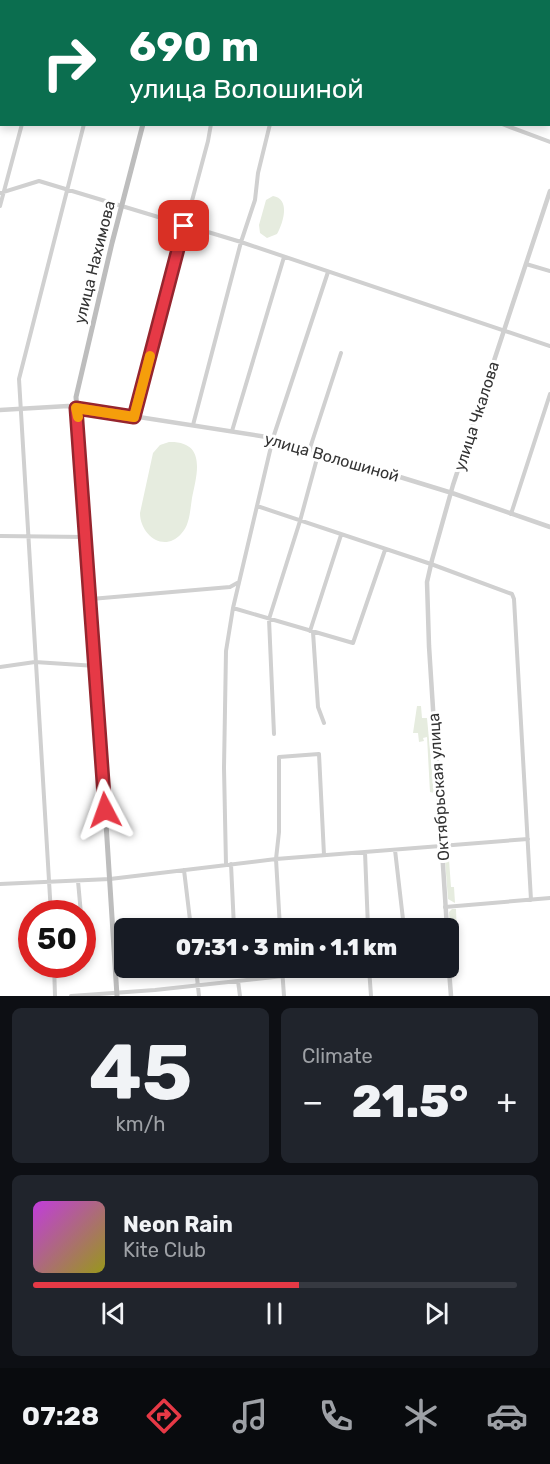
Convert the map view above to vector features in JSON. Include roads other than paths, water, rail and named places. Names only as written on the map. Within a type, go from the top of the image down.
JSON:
[{"type":"main road","name":"улица Нахимова","points":[[117,995],[96,666],[76,408],[79,376],[142,126]]},
{"type":"street","points":[[0,206],[21,126]]},
{"type":"street","points":[[50,900],[34,662],[19,379],[83,126]]},
{"type":"street","points":[[134,417],[211,126]]},
{"type":"street","points":[[193,425],[240,242],[255,200],[258,173],[270,126]]},
{"type":"street","points":[[506,126],[550,142]]},
{"type":"street","points":[[2,193],[39,181],[240,242],[550,346]]},
{"type":"street","name":"улица Чкалова","points":[[429,646],[427,582],[431,564],[453,485],[550,191]]},
{"type":"street","points":[[232,431],[284,257]]},
{"type":"street","points":[[526,264],[550,271]]},
{"type":"street","points":[[233,918],[224,768],[226,651],[233,609],[273,438],[328,272]]},
{"type":"street","points":[[310,448],[341,353]]},
{"type":"street","points":[[511,514],[550,394]]},
{"type":"street","name":"улица Волошиной","points":[[0,410],[76,408],[273,438],[550,527]]},
{"type":"street","points":[[274,734],[270,619],[319,451]]},
{"type":"street","points":[[256,506],[431,564],[512,594],[531,900]]},
{"type":"street","points":[[324,723],[318,707],[312,631],[341,535]]},
{"type":"street","points":[[0,536],[86,537]]},
{"type":"street","points":[[233,609],[353,643],[385,550]]},
{"type":"street","points":[[91,599],[230,587],[239,582]]},
{"type":"street","points":[[230,587],[236,598]]},
{"type":"street","name":"Октябрьская улица","points":[[429,646],[446,918]]},
{"type":"street","points":[[0,668],[34,662],[96,666]]},
{"type":"street","points":[[279,918],[276,859],[279,832],[279,758],[319,754],[324,855]]},
{"type":"street","points":[[0,884],[110,879],[276,859],[528,839]]},
{"type":"street","points":[[395,850],[403,918]]},
{"type":"street","points":[[365,852],[368,918]]},
{"type":"street","points":[[184,870],[190,918]]},
{"type":"street","points":[[78,881],[80,900]]},
{"type":"street","points":[[445,907],[550,898]]},
{"type":"street","points":[[55,978],[56,996]]},
{"type":"street","points":[[197,978],[199,996]]},
{"type":"street","points":[[71,996],[117,995],[265,978]]},
{"type":"street","points":[[283,978],[284,996]]},
{"type":"street","points":[[370,978],[371,996]]},
{"type":"street","points":[[450,978],[451,996]]},
{"type":"street","points":[[238,981],[240,996]]},
{"type":"street","points":[[155,990],[155,996]]}]
